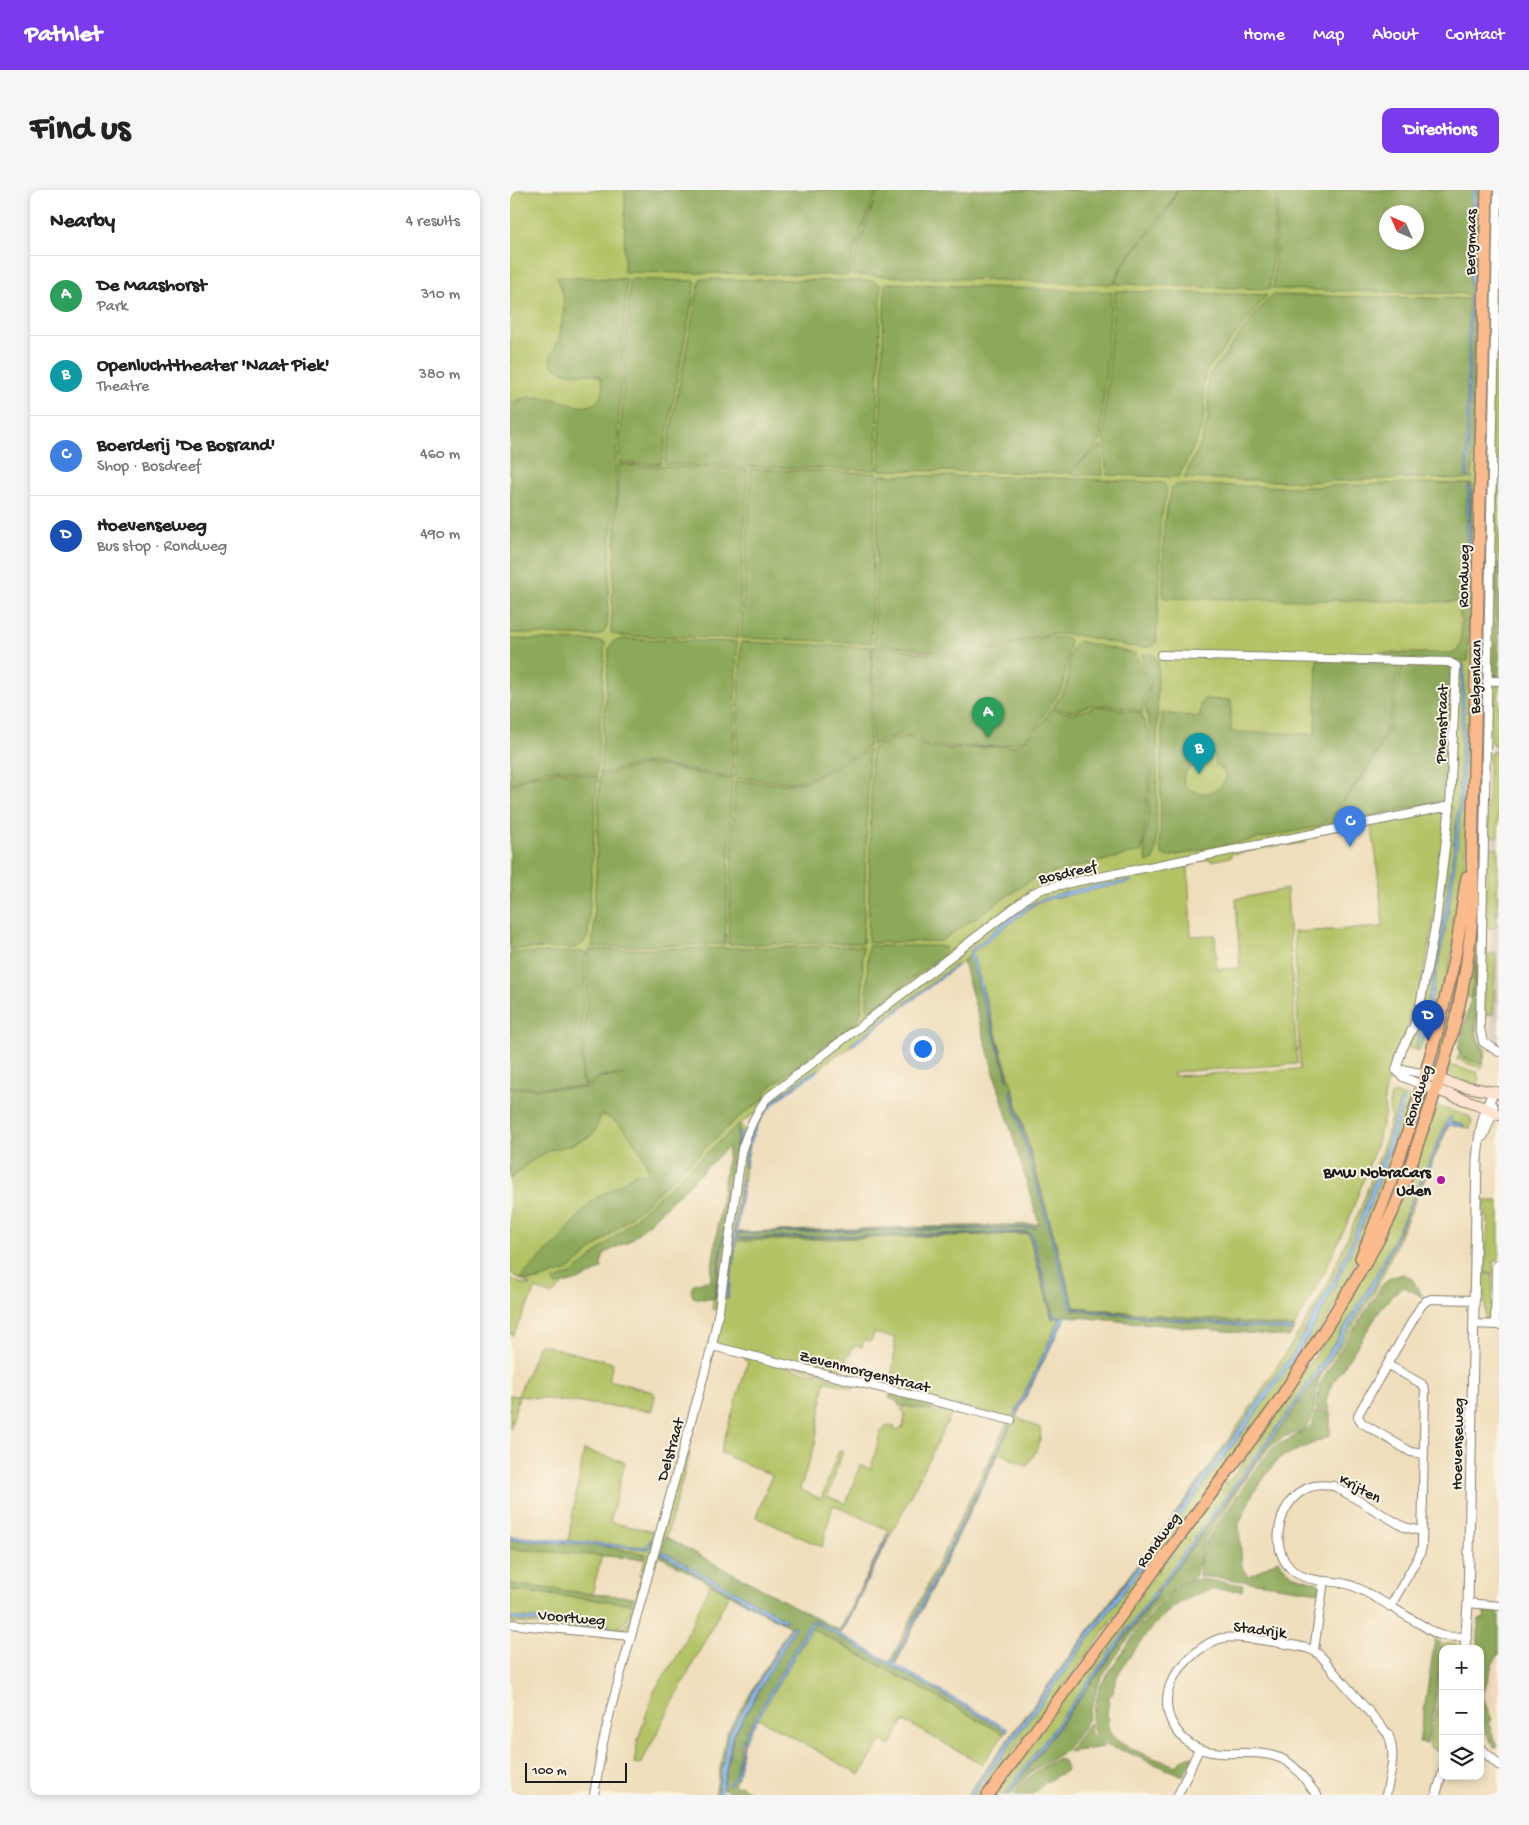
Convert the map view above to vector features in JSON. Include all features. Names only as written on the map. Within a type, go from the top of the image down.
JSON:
[{"type":"main road","name":"Bergmaas","points":[[1487,190],[1490,294]]},
{"type":"main road","name":"Rondweg","points":[[988,1795],[1273,1410],[1312,1352],[1371,1253],[1392,1213],[1405,1181],[1437,1084],[1467,970],[1473,903],[1472,858],[1490,294]]},
{"type":"main road","name":"Rondweg","points":[[1344,1298],[1385,1199],[1424,1080],[1440,1023],[1454,960],[1472,858]]},
{"type":"main road","points":[[1424,1080],[1437,1084],[1492,1112]]},
{"type":"main road","points":[[1437,1084],[1452,1084],[1496,1092]]},
{"type":"street","name":"Belgenlaan","points":[[1498,190],[1490,294],[1487,680],[1480,1028],[1483,1042],[1499,1052]]},
{"type":"street","name":"Pnemstraat","points":[[1161,655],[1449,662],[1456,666],[1450,806],[1436,922],[1419,1010],[1402,1050],[1396,1070],[1406,1070],[1424,1080]]},
{"type":"street","points":[[1487,680],[1499,681]]},
{"type":"street","name":"Bosdreef","points":[[758,1110],[766,1099],[790,1079],[1033,894],[1045,888],[1450,806]]},
{"type":"street","name":"Hoevenseweg","points":[[1465,1645],[1468,1603],[1477,1150],[1478,1135],[1492,1112],[1496,1092]]},
{"type":"street","name":"Delstraat","points":[[594,1795],[611,1708],[712,1346],[742,1149],[758,1110]]},
{"type":"street","points":[[1474,1324],[1497,1325],[1496,1267],[1499,1264]]},
{"type":"street","points":[[1424,1454],[1411,1452],[1359,1420],[1359,1413],[1421,1306],[1426,1301],[1431,1299],[1475,1300]]},
{"type":"street","name":"Zevenmorgenstraat","points":[[712,1346],[1011,1420]]},
{"type":"street","points":[[1388,1365],[1422,1384],[1425,1389],[1422,1546],[1420,1554],[1390,1607]]},
{"type":"street","name":"Krijten","points":[[1422,1531],[1404,1527],[1334,1486],[1325,1485],[1305,1489],[1292,1499],[1283,1514],[1278,1538],[1283,1561],[1297,1574],[1354,1586],[1440,1635],[1466,1637]]},
{"type":"street","points":[[1324,1581],[1314,1650],[1388,1734],[1393,1744],[1386,1795]]},
{"type":"street","points":[[1468,1603],[1499,1606]]},
{"type":"street","name":"Voortweg","points":[[510,1624],[630,1636]]},
{"type":"street","name":"Stadrijk","points":[[1314,1650],[1237,1637],[1223,1638],[1207,1644],[1185,1663],[1173,1679],[1168,1691],[1167,1700],[1171,1721],[1183,1737],[1200,1749],[1216,1754],[1269,1754],[1282,1758],[1295,1768],[1316,1795]]},
{"type":"street","points":[[1178,1795],[1200,1749]]},
{"type":"street","points":[[1484,1752],[1499,1765]]},
{"type":"street","points":[[1436,1795],[1440,1780]]},
{"type":"shaded area","points":[[1499,742],[1499,1046],[1491,1041],[1493,743]]},
{"type":"shaded area","points":[[1499,1654],[1499,1713],[1486,1705],[1484,1698],[1484,1692],[1492,1665]]},
{"type":"green space","points":[[510,190],[1499,190],[1499,671],[1494,671],[1493,674],[1499,675],[1499,677],[1493,676],[1491,670],[1485,670],[1477,1034],[1479,1041],[1486,1050],[1482,1068],[1462,1062],[1459,1059],[1457,1061],[1460,1050],[1461,1056],[1482,1064],[1484,1051],[1476,1038],[1475,1031],[1477,948],[1471,998],[1466,997],[1475,911],[1481,670],[1473,670],[1470,689],[1471,751],[1463,888],[1455,944],[1433,1024],[1429,1024],[1420,1051],[1407,1046],[1419,1015],[1431,962],[1444,885],[1452,807],[1303,836],[1265,845],[1303,838],[1307,842],[1289,845],[1288,843],[1235,854],[1235,852],[1231,854],[1231,857],[1192,863],[1188,867],[1191,936],[1215,935],[1217,969],[1240,968],[1236,899],[1287,889],[1297,1064],[1174,1072],[1174,1076],[1300,1069],[1294,932],[1383,927],[1371,825],[1436,811],[1442,812],[1447,819],[1432,930],[1416,1009],[1398,1051],[1389,1083],[1387,1083],[1384,1099],[1385,1113],[1377,1143],[1349,1219],[1324,1273],[1294,1327],[1074,1307],[972,953],[850,1045],[851,1047],[783,1093],[764,1111],[751,1134],[747,1148],[726,1298],[728,1298],[737,1241],[1029,1234],[1052,1319],[1061,1317],[1014,1415],[1015,1417],[1066,1316],[1016,1417],[1040,1428],[1041,1433],[1037,1448],[1027,1466],[999,1453],[895,1665],[1011,1425],[892,1663],[890,1662],[1008,1421],[1012,1419],[854,1381],[854,1379],[892,1387],[895,1338],[874,1333],[871,1341],[864,1340],[862,1347],[855,1345],[837,1374],[850,1378],[849,1380],[720,1346],[716,1342],[744,1152],[749,1132],[762,1108],[740,1124],[745,1130],[739,1155],[717,1310],[712,1309],[714,1297],[716,1297],[735,1159],[741,1132],[739,1131],[739,1125],[552,1295],[536,1289],[513,1335],[510,1334],[510,1278],[525,1285],[530,1285],[510,1273]],"holes":[[[1460,805],[1450,900],[1428,1011],[1417,1048],[1438,958],[1449,890],[1458,806]]]},
{"type":"green space","points":[[625,190],[876,190],[854,251],[849,275],[839,275],[624,272]]},
{"type":"green space","points":[[878,190],[1176,190],[1169,206],[1122,264],[1114,284],[852,275],[857,251]]},
{"type":"green space","points":[[1177,190],[1277,190],[1270,289],[1115,284],[1120,271],[1128,259],[1165,214]]},
{"type":"green space","points":[[1280,190],[1472,190],[1470,283],[1474,292],[1477,190],[1475,294],[1273,289]]},
{"type":"green space","points":[[557,277],[627,279],[616,462],[616,502],[611,531],[607,626],[603,633],[596,636],[510,633],[510,403],[534,397],[544,397],[576,406],[583,406],[596,402],[603,391],[600,377],[564,372],[551,364],[551,355],[559,340],[564,310],[563,295]]},
{"type":"green space","points":[[630,279],[696,281],[661,464],[619,463]]},
{"type":"green space","points":[[700,279],[873,281],[881,285],[876,470],[664,464]]},
{"type":"green space","points":[[885,283],[1112,292],[1100,442],[1086,457],[1065,473],[879,470]]},
{"type":"green space","points":[[1115,291],[1267,295],[1207,370],[1204,382],[1204,414],[1201,428],[1179,477],[1107,475],[1103,440]]},
{"type":"green space","points":[[1272,295],[1469,299],[1466,477],[1468,478],[1471,299],[1475,299],[1472,479],[1412,478],[1307,482],[1184,478],[1201,443],[1208,418],[1208,379],[1210,374]]},
{"type":"green space","points":[[1101,445],[1103,475],[1068,474]]},
{"type":"green space","points":[[619,465],[748,469],[738,638],[621,636],[611,633]]},
{"type":"green space","points":[[751,469],[876,473],[871,643],[741,638]]},
{"type":"green space","points":[[879,475],[1061,478],[1163,483],[1167,491],[1160,522],[1160,573],[1156,643],[1152,647],[1129,646],[1082,636],[1058,634],[1038,636],[980,651],[955,653],[874,643]]},
{"type":"green space","points":[[1413,483],[1472,484],[1468,661],[1370,658],[1370,653],[1456,652],[1459,649],[1461,632],[1460,611],[1457,602],[1163,598],[1164,522],[1172,488],[1176,485],[1306,487]],"holes":[[[1470,485],[1468,601],[1466,599],[1468,486]]]},
{"type":"green space","points":[[1499,562],[1499,675],[1493,675],[1496,567]]},
{"type":"green space","points":[[1046,637],[1068,638],[1070,641],[1063,687],[1032,732],[1023,740],[1001,746],[949,747],[927,744],[906,733],[872,745],[873,646],[963,656],[1001,649]]},
{"type":"green space","points":[[510,639],[600,641],[605,643],[597,774],[562,769],[547,770],[524,777],[510,784]]},
{"type":"green space","points":[[623,639],[737,642],[732,778],[654,763],[640,764],[600,774],[609,648],[614,641]]},
{"type":"green space","points":[[1078,641],[1136,654],[1149,687],[1143,703],[1143,713],[1126,708],[1101,705],[1090,705],[1073,711],[1053,707],[1066,687],[1071,651]]},
{"type":"green space","points":[[741,642],[872,647],[869,747],[806,780],[791,782],[735,778]]},
{"type":"green space","points":[[1142,654],[1154,655],[1158,661],[1156,851],[1154,860],[1147,862],[1144,846],[1148,822],[1152,761],[1149,723],[1145,707],[1151,684],[1143,666]]},
{"type":"green space","points":[[1317,660],[1399,662],[1396,687],[1379,747],[1362,776],[1322,826],[1167,857],[1162,854],[1160,847],[1162,713],[1200,717],[1201,704],[1204,699],[1231,700],[1231,732],[1315,734]],"holes":[[[1205,749],[1213,755],[1216,765],[1226,775],[1223,784],[1217,790],[1200,793],[1186,787],[1183,781],[1185,773],[1195,767],[1194,761],[1197,753]]]},
{"type":"green space","points":[[1402,663],[1444,664],[1451,669],[1447,800],[1327,825],[1382,745],[1393,711]]},
{"type":"green space","points":[[1499,683],[1499,744],[1492,744],[1490,742],[1490,687]]},
{"type":"green space","points":[[1098,706],[1140,713],[1145,724],[1149,759],[1142,851],[1036,877],[941,941],[868,943],[872,748],[906,736],[925,746],[948,749],[1013,746],[1031,736],[1052,708],[1074,713]]},
{"type":"green space","points":[[869,750],[863,943],[728,944],[735,781],[785,784],[806,782]]},
{"type":"green space","points":[[1499,752],[1498,837],[1492,836],[1487,832],[1489,754]]},
{"type":"green space","points":[[645,765],[662,766],[732,780],[725,944],[591,947],[593,942],[600,776]]},
{"type":"green space","points":[[560,771],[597,776],[588,936],[583,943],[575,948],[510,949],[510,786],[530,776]]},
{"type":"green space","points":[[1491,848],[1498,848],[1496,928],[1485,926],[1487,852]]},
{"type":"green space","points":[[1468,895],[1469,932],[1443,1057],[1437,1056],[1458,971]]},
{"type":"green space","points":[[863,946],[862,1007],[859,1020],[774,1084],[766,1092],[764,1099],[735,1120],[652,1198],[569,1270],[538,1280],[527,1281],[520,1278],[556,1244],[586,1207],[596,1198],[633,1174],[643,1174],[649,1171],[631,1137],[617,1122],[601,1115],[591,1136],[568,1146],[550,1150],[529,1163],[510,1179],[510,1089],[588,1088],[601,1077],[624,1075],[600,1076],[589,1085],[585,1084],[582,1079],[589,950]]},
{"type":"green space","points":[[868,946],[935,946],[945,947],[946,953],[869,1011],[867,1008]]},
{"type":"green space","points":[[1477,946],[1475,1031],[1476,1039],[1484,1051],[1482,1064],[1466,1059],[1461,1056],[1460,1050],[1458,1050],[1471,998]]},
{"type":"green space","points":[[586,952],[581,1079],[586,1087],[510,1087],[510,953]]},
{"type":"green space","points":[[972,954],[1012,1086],[1074,1307],[1294,1327],[1289,1337],[1066,1316],[1055,1317],[1032,1236],[1029,1232],[740,1239],[1028,1233],[1030,1235],[1053,1318],[1061,1318],[1052,1319],[1029,1235],[1026,1234],[737,1241],[738,1232],[1039,1224],[963,962],[970,956],[1008,1080]],"holes":[[[1034,1172],[1073,1308],[1292,1330],[1073,1310]],[[1036,1227],[1036,1228],[745,1233]]]},
{"type":"green space","points":[[1486,954],[1496,954],[1493,1014],[1484,1015],[1485,956]]},
{"type":"green space","points":[[1448,1065],[1477,1072],[1478,1084],[1454,1078],[1449,1071]]},
{"type":"green space","points":[[1393,1093],[1416,1099],[1365,1242],[1339,1299],[1283,1389],[1036,1724],[1007,1758],[982,1795],[973,1795],[1238,1438],[1292,1361],[1362,1226],[1402,1106],[1400,1100],[1386,1148],[1356,1230],[1338,1272],[1293,1353],[1227,1446],[967,1795],[1204,1474],[1245,1416],[1300,1331],[1325,1289],[1361,1207],[1387,1135],[1391,1117],[1389,1106]]},
{"type":"green space","points":[[1437,1106],[1471,1117],[1470,1128],[1449,1125],[1376,1290],[1336,1354],[1007,1795],[1249,1470],[1373,1289],[1448,1124],[1464,1125],[1450,1122],[1451,1118],[1449,1117],[1400,1225],[1368,1289],[1296,1401],[1004,1795],[993,1795],[1215,1494],[1235,1474],[1326,1340],[1360,1280],[1414,1170]]},
{"type":"green space","points":[[739,1124],[714,1299],[693,1297],[691,1291],[694,1284],[704,1281],[710,1282],[729,1146],[631,1240],[605,1253],[601,1263],[602,1268],[580,1280],[555,1285],[553,1281],[573,1273],[591,1258]]},
{"type":"green space","points":[[1483,1199],[1483,1274],[1493,1274],[1492,1318],[1490,1321],[1485,1321],[1485,1295],[1477,1294],[1479,1200]]},
{"type":"green space","points":[[1485,1201],[1499,1201],[1499,1261],[1494,1261],[1493,1273],[1485,1273],[1488,1218],[1486,1217]]},
{"type":"green space","points":[[1403,1274],[1412,1279],[1423,1297],[1402,1286],[1383,1306],[1330,1388],[1326,1401],[1330,1410],[1316,1409],[1319,1386],[1383,1284],[1390,1278]]},
{"type":"green space","points":[[539,1344],[613,1363],[609,1380],[653,1392],[655,1395],[652,1411],[519,1396],[510,1430],[510,1395],[518,1396]]},
{"type":"green space","points":[[745,1356],[853,1384],[854,1389],[825,1381],[815,1444],[800,1489],[821,1499],[839,1450],[843,1451],[828,1496],[846,1504],[860,1465],[871,1469],[881,1430],[884,1430],[885,1426],[894,1425],[895,1430],[903,1427],[905,1414],[901,1409],[906,1406],[939,1412],[941,1405],[972,1412],[968,1416],[952,1413],[842,1632],[889,1535],[839,1631],[889,1530],[833,1505],[822,1547],[756,1517],[772,1475],[720,1453],[748,1361],[744,1359]]},
{"type":"green space","points":[[1324,1370],[1316,1390],[1311,1421],[1306,1428],[1300,1432],[1283,1437],[1269,1448],[1254,1466],[1204,1540],[1195,1577],[1176,1587],[1151,1610],[1124,1644],[1099,1682],[1088,1719],[1074,1740],[1065,1751],[1029,1774],[1011,1795],[1008,1795]]},
{"type":"green space","points":[[890,1393],[930,1402],[933,1405],[931,1411],[899,1406],[897,1401],[889,1398]]},
{"type":"green space","points":[[1316,1411],[1330,1412],[1330,1436],[1279,1458],[1253,1493],[1239,1524],[1242,1567],[1248,1577],[1278,1560],[1292,1575],[1318,1583],[1320,1585],[1319,1592],[1199,1576],[1200,1562],[1206,1541],[1256,1468],[1274,1447],[1308,1429],[1313,1423]]},
{"type":"green space","points":[[584,1450],[625,1462],[610,1522],[655,1532],[658,1525],[647,1569],[641,1570],[647,1554],[595,1545],[649,1549],[652,1539],[646,1547],[568,1541]]},
{"type":"green space","points":[[684,1453],[690,1453],[663,1549],[659,1552],[655,1564],[653,1562]]},
{"type":"green space","points":[[666,1537],[840,1631],[838,1634],[811,1621],[741,1743],[735,1777],[728,1786],[738,1776],[743,1745],[738,1778],[733,1784],[735,1787],[740,1785],[754,1795],[742,1795],[735,1790],[733,1791],[738,1795],[723,1789],[733,1737],[794,1626],[790,1627],[659,1556],[660,1553],[782,1622],[784,1623],[786,1620],[662,1551]]},
{"type":"green space","points":[[510,1539],[595,1545],[645,1554],[644,1559],[510,1549]]},
{"type":"green space","points":[[510,1549],[602,1555],[592,1594],[510,1584]]},
{"type":"green space","points":[[640,1573],[645,1577],[635,1616],[631,1623],[621,1631],[510,1623],[510,1620],[610,1628],[609,1625],[510,1617],[510,1590],[632,1604],[626,1621],[616,1628],[624,1627],[630,1620],[643,1576],[639,1575]]},
{"type":"green space","points":[[1200,1579],[1243,1585],[1242,1591],[1211,1590],[1184,1600],[1174,1607],[1156,1623],[1140,1642],[1120,1671],[1115,1681],[1113,1693],[1109,1697],[1108,1724],[1114,1738],[1130,1748],[1176,1766],[1184,1759],[1194,1756],[1183,1776],[1102,1743],[1095,1735],[1091,1722],[1100,1686],[1138,1629],[1173,1591],[1192,1580]]},
{"type":"green space","points":[[510,1584],[634,1597],[632,1604],[510,1590]]},
{"type":"green space","points":[[710,1584],[729,1594],[641,1764],[634,1763],[638,1739],[654,1691],[678,1655]]},
{"type":"green space","points":[[1487,1608],[1499,1611],[1499,1654],[1492,1665],[1484,1692],[1484,1645],[1478,1645],[1478,1622],[1479,1619],[1485,1618],[1485,1610]]},
{"type":"green space","points":[[814,1622],[1007,1731],[1004,1734],[811,1628],[747,1737]]},
{"type":"green space","points":[[790,1627],[728,1735],[717,1795],[715,1795],[726,1734]]},
{"type":"green space","points":[[811,1628],[1004,1734],[982,1764],[904,1721],[890,1746],[881,1741],[860,1775],[758,1718]]},
{"type":"green space","points":[[1435,1639],[1441,1643],[1439,1645],[1439,1668],[1435,1707],[1427,1744],[1419,1743]]},
{"type":"green space","points":[[1439,1689],[1439,1751],[1429,1746]]},
{"type":"green space","points":[[1484,1700],[1492,1720],[1488,1722],[1498,1747],[1494,1747],[1484,1728]]},
{"type":"green space","points":[[1089,1723],[1091,1733],[1104,1747],[1068,1752]]},
{"type":"green space","points":[[1059,1758],[1064,1761],[1067,1770],[1045,1783],[1031,1795],[1014,1795],[1034,1773],[1046,1764]]},
{"type":"water","points":[[1472,190],[1476,190],[1473,293],[1471,292],[1470,283]]},
{"type":"water","points":[[1469,294],[1471,294],[1468,478],[1466,477]]},
{"type":"water","points":[[1470,485],[1469,602],[1466,600],[1468,486]]},
{"type":"water","points":[[1462,663],[1464,664],[1464,752],[1456,851],[1439,964],[1425,1028],[1417,1048],[1438,958],[1452,863],[1461,753]]},
{"type":"water","points":[[1131,880],[1131,882],[1049,899],[1035,904],[972,952],[1008,1081],[969,955],[971,950],[1013,916],[1040,900],[1073,890]]},
{"type":"water","points":[[956,965],[956,967],[851,1047],[850,1045]]},
{"type":"water","points":[[818,1069],[818,1071],[789,1091],[768,1110],[754,1132],[746,1167],[744,1167],[749,1140],[763,1112],[780,1096]]},
{"type":"water","points":[[1011,1089],[1073,1308],[1292,1329],[1292,1331],[1071,1309]]},
{"type":"water","points":[[1401,1098],[1404,1099],[1397,1124],[1373,1197],[1344,1267],[1309,1335],[1238,1438],[973,1795],[969,1795],[1227,1446],[1293,1353],[1338,1272],[1356,1230],[1386,1148]]},
{"type":"water","points":[[1449,1117],[1452,1117],[1450,1122],[1464,1125],[1464,1127],[1448,1125],[1373,1289],[1329,1360],[1007,1795],[1004,1795],[1296,1401],[1333,1345],[1360,1303],[1379,1268]]},
{"type":"water","points":[[739,1131],[742,1132],[737,1146],[715,1297],[734,1158]]},
{"type":"water","points":[[742,1179],[744,1179],[728,1299],[726,1298]]},
{"type":"water","points":[[1037,1227],[1036,1228],[739,1233]]},
{"type":"water","points":[[1029,1232],[1032,1236],[1053,1315],[1065,1317],[1015,1417],[1014,1415],[1061,1317],[1053,1318],[1029,1233],[739,1238]]},
{"type":"water","points":[[1011,1425],[894,1664],[1008,1729],[1007,1731],[814,1622],[743,1745],[738,1776],[727,1785],[735,1777],[744,1738],[811,1621],[814,1620],[839,1633],[888,1535],[840,1634],[892,1663]]},
{"type":"water","points":[[510,1536],[646,1547],[651,1539],[653,1539],[650,1548],[647,1549],[510,1539]]},
{"type":"water","points":[[660,1551],[785,1619],[785,1622],[662,1554]]},
{"type":"water","points":[[510,1617],[609,1625],[610,1627],[510,1620]]},
{"type":"water","points":[[793,1625],[795,1626],[794,1629],[732,1737],[721,1795],[717,1795],[728,1735]]},
{"type":"place","name":"De Maashorst","points":[[988,738]]},
{"type":"place","name":"Openluchttheater 'Naat Piek'","points":[[1199,774]]},
{"type":"place","name":"Boerderij 'De Bosrand'","points":[[1350,847]]},
{"type":"place","name":"Hoevenseweg","points":[[1428,1041]]},
{"type":"place","name":"BMW NobraCars Uden","points":[[1441,1180]]}]
